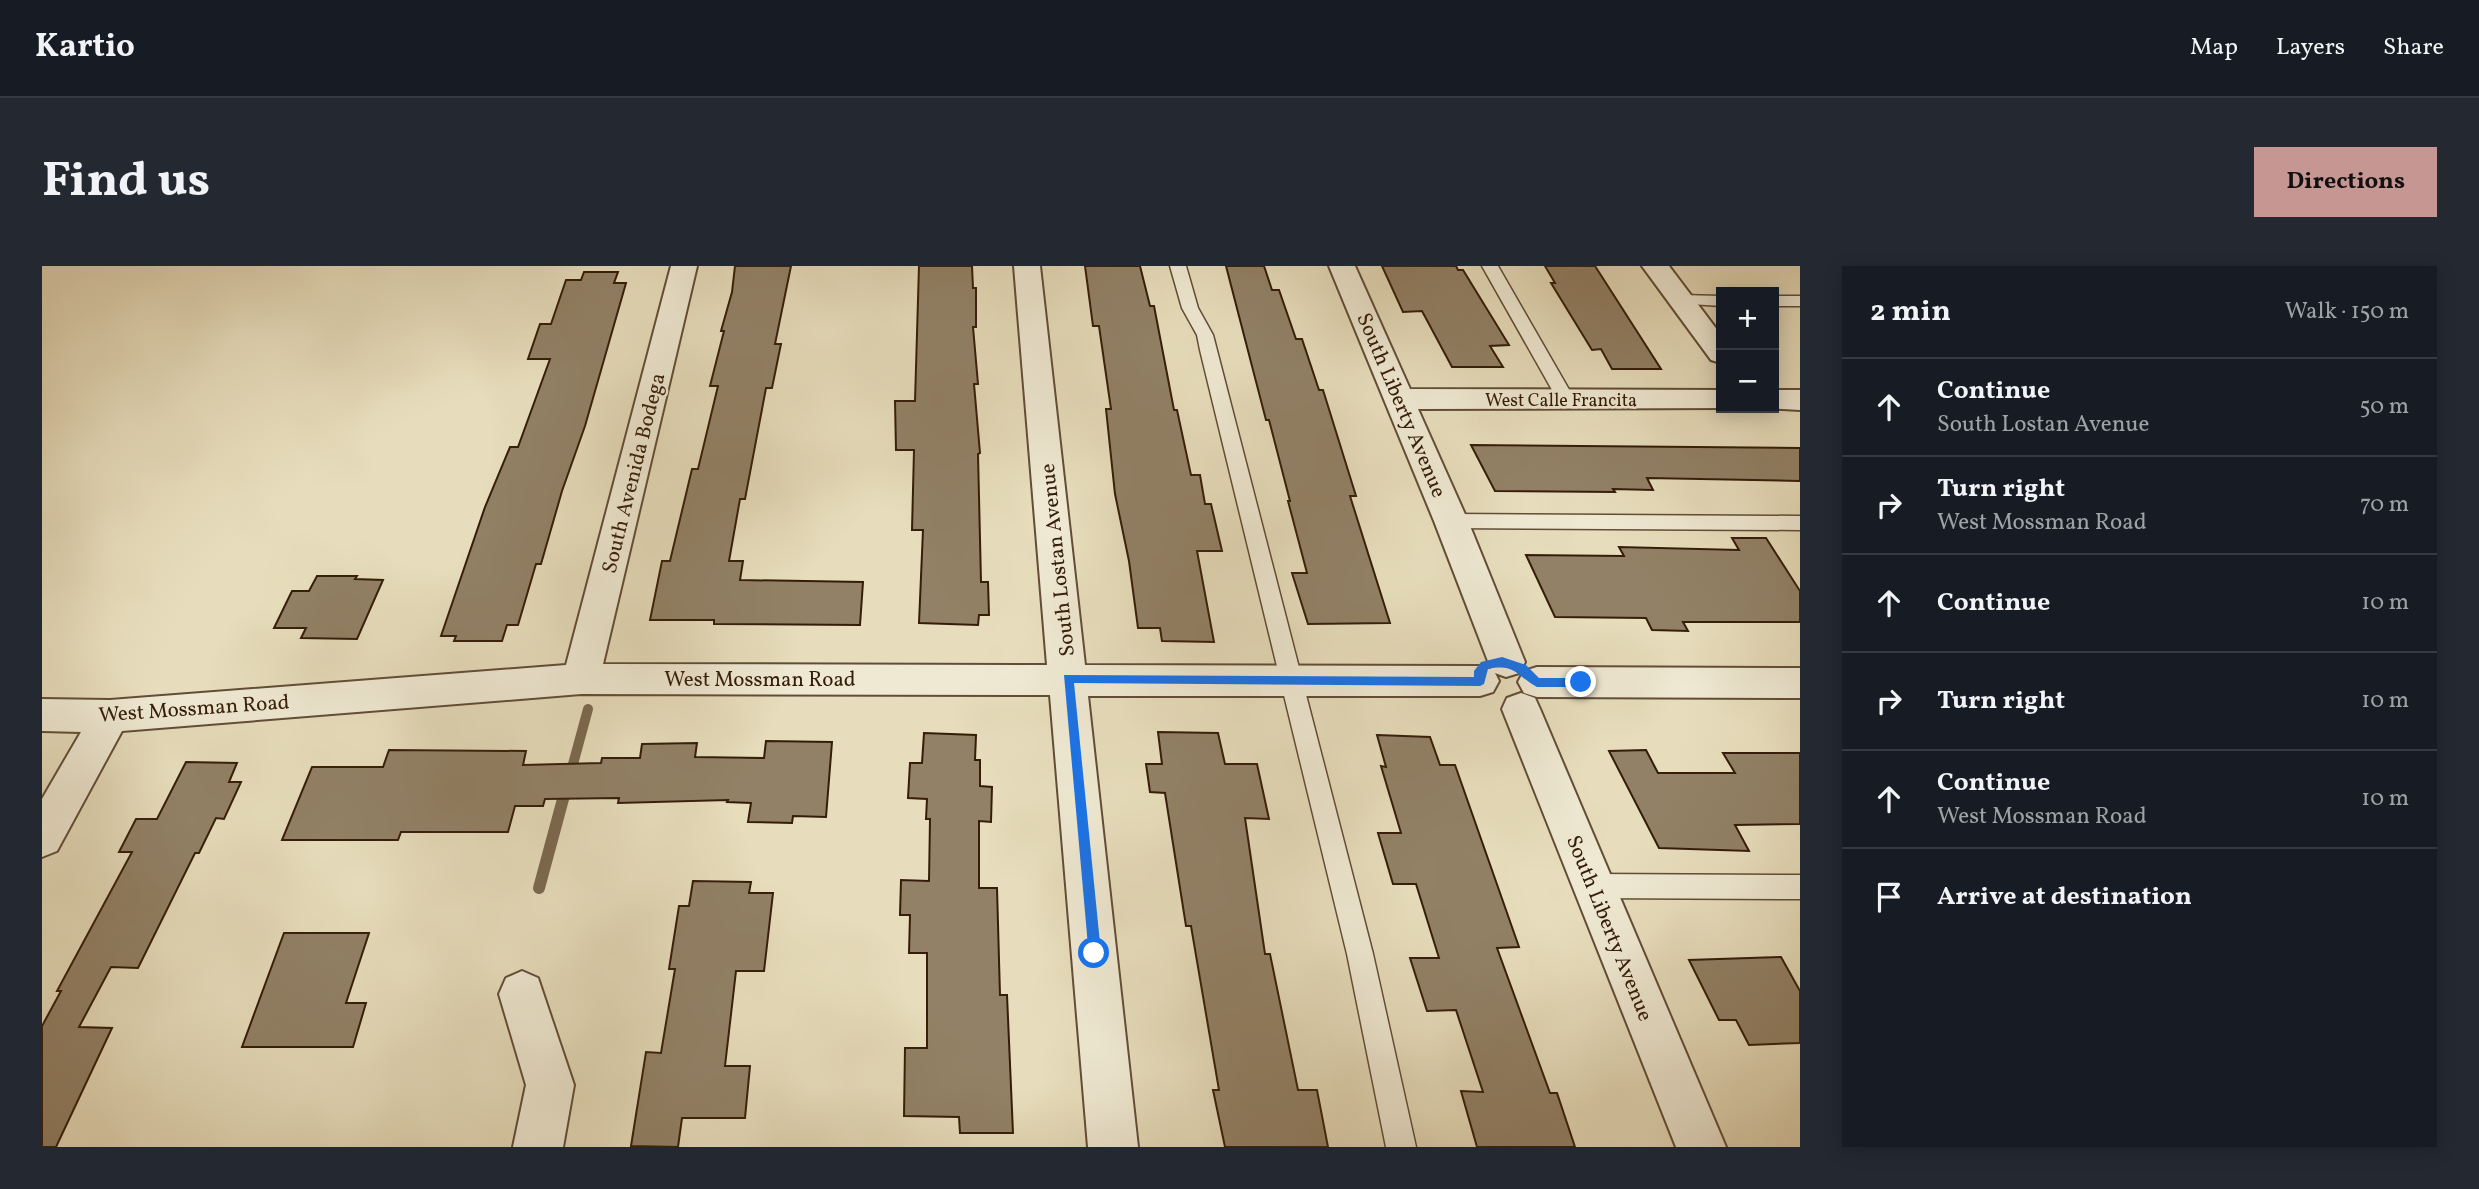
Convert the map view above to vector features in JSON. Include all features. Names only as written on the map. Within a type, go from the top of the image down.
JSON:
[{"type":"street","name":"South Avenida Bodega","points":[[581,679],[684,266]]},
{"type":"street","name":"South Lostan Avenue","points":[[1027,266],[1113,1147]]},
{"type":"street","name":"South Liberty Avenue","points":[[1342,266],[1451,521],[1511,684],[1701,1147]]},
{"type":"street","points":[[1655,266],[1718,350]]},
{"type":"street","name":"West Calle Francita","points":[[1401,399],[1716,400]]},
{"type":"street","points":[[1779,400],[1800,400]]},
{"type":"street","name":"West Mossman Road","points":[[42,715],[110,716],[581,679],[1068,678],[1511,684],[1800,683]]},
{"type":"street","points":[[42,838],[110,716]]},
{"type":"street","points":[[522,994],[550,1086],[538,1147]]},
{"type":"lane","points":[[1178,266],[1190,308],[1205,335],[1360,954],[1401,1147]]},
{"type":"lane","points":[[1490,266],[1566,400]]},
{"type":"lane","points":[[1681,300],[1716,301]]},
{"type":"lane","points":[[1779,301],[1800,301]]},
{"type":"lane","points":[[1451,521],[1800,523]]},
{"type":"lane","points":[[1592,886],[1800,887]]},
{"type":"building","points":[[735,266],[791,266],[775,344],[781,344],[772,388],[766,388],[745,499],[740,499],[729,561],[743,561],[740,580],[863,582],[860,625],[714,624],[714,620],[650,620],[662,561],[670,561],[692,469],[698,469],[718,386],[710,386],[724,331],[721,331],[732,292]]},
{"type":"building","points":[[919,266],[972,266],[973,288],[976,288],[976,327],[973,327],[978,384],[974,384],[980,453],[981,582],[988,582],[989,615],[979,615],[978,625],[919,623],[923,530],[912,530],[914,450],[896,450],[895,401],[915,401]]},
{"type":"building","points":[[1085,266],[1140,266],[1150,306],[1154,306],[1174,410],[1177,410],[1191,475],[1200,475],[1205,504],[1211,504],[1222,551],[1197,551],[1214,642],[1162,641],[1160,628],[1138,628],[1129,561],[1115,494],[1106,409],[1111,409],[1099,326],[1093,326]]},
{"type":"building","points":[[1226,266],[1264,266],[1272,290],[1279,290],[1296,339],[1302,339],[1319,390],[1323,390],[1356,496],[1350,496],[1390,623],[1308,624],[1292,573],[1307,573],[1269,420],[1266,420]]},
{"type":"building","points":[[1382,266],[1456,266],[1458,270],[1463,270],[1509,345],[1490,346],[1503,367],[1452,367],[1422,311],[1403,312]]},
{"type":"building","points":[[1545,266],[1595,266],[1661,369],[1612,369],[1601,349],[1592,350],[1551,283],[1555,283]]},
{"type":"building","points":[[584,272],[618,272],[614,283],[626,283],[585,426],[562,491],[541,564],[536,564],[518,625],[507,625],[502,641],[454,641],[456,636],[441,636],[485,507],[510,447],[518,447],[550,359],[528,359],[540,324],[551,324],[566,280],[581,280]]},
{"type":"building","points":[[1471,445],[1800,448],[1800,481],[1647,478],[1653,490],[1495,491]]},
{"type":"building","points":[[1732,538],[1766,538],[1800,591],[1800,622],[1683,622],[1688,631],[1652,630],[1646,618],[1555,617],[1526,555],[1624,556],[1619,547],[1739,550]]},
{"type":"building","points":[[317,576],[357,576],[355,579],[383,580],[357,639],[301,638],[306,628],[274,628],[292,591],[309,591]]},
{"type":"building","points":[[1158,732],[1218,733],[1225,764],[1257,764],[1269,819],[1245,818],[1265,954],[1270,954],[1298,1090],[1317,1090],[1328,1147],[1225,1147],[1213,1090],[1219,1090],[1191,926],[1186,926],[1165,793],[1150,792],[1146,764],[1162,764]]},
{"type":"building","points":[[924,733],[976,735],[975,760],[980,760],[980,786],[992,787],[991,822],[979,821],[979,888],[997,888],[1000,995],[1007,995],[1013,1133],[960,1133],[959,1117],[904,1116],[905,1048],[927,1048],[927,953],[909,953],[910,915],[900,915],[901,880],[929,881],[930,819],[926,819],[927,799],[908,798],[910,763],[922,763]]},
{"type":"building","points":[[1377,735],[1430,737],[1440,765],[1455,765],[1519,947],[1497,948],[1550,1093],[1557,1093],[1575,1147],[1477,1147],[1461,1091],[1483,1092],[1456,1010],[1427,1011],[1410,958],[1439,958],[1416,884],[1393,884],[1378,833],[1401,833],[1381,766],[1386,767]]},
{"type":"building","points":[[766,741],[832,742],[826,817],[793,816],[792,823],[748,822],[751,803],[727,802],[728,800],[618,803],[619,798],[545,799],[543,806],[515,806],[508,832],[401,832],[398,840],[282,840],[312,767],[383,767],[389,750],[526,751],[523,765],[601,763],[602,758],[640,758],[642,744],[697,743],[695,757],[764,758]]},
{"type":"building","points":[[1646,750],[1658,773],[1735,773],[1723,753],[1800,753],[1800,824],[1735,825],[1749,851],[1659,848],[1609,751]]},
{"type":"building","points":[[186,762],[237,763],[229,782],[241,782],[224,819],[216,818],[199,853],[195,853],[138,968],[111,967],[79,1027],[112,1028],[56,1147],[42,1147],[42,1026],[61,991],[57,991],[132,852],[119,852],[136,819],[157,819]]},
{"type":"building","points":[[693,881],[751,882],[749,893],[773,893],[764,971],[736,971],[725,1066],[750,1066],[745,1118],[682,1118],[678,1147],[631,1146],[646,1052],[661,1053],[675,969],[669,969],[679,906],[689,906]]},
{"type":"building","points":[[284,933],[369,933],[346,1003],[366,1003],[353,1047],[242,1047]]},
{"type":"building","points":[[1781,957],[1800,991],[1800,1043],[1749,1045],[1736,1020],[1719,1020],[1689,960]]},
{"type":"waterway","points":[[566,790],[588,709]]},
{"type":"waterway","points":[[539,888],[566,788]]},
{"type":"route","points":[[1094,953],[1068,678],[1292,682],[1480,681],[1480,671],[1485,665],[1502,661],[1522,668],[1537,682],[1581,682]]}]
